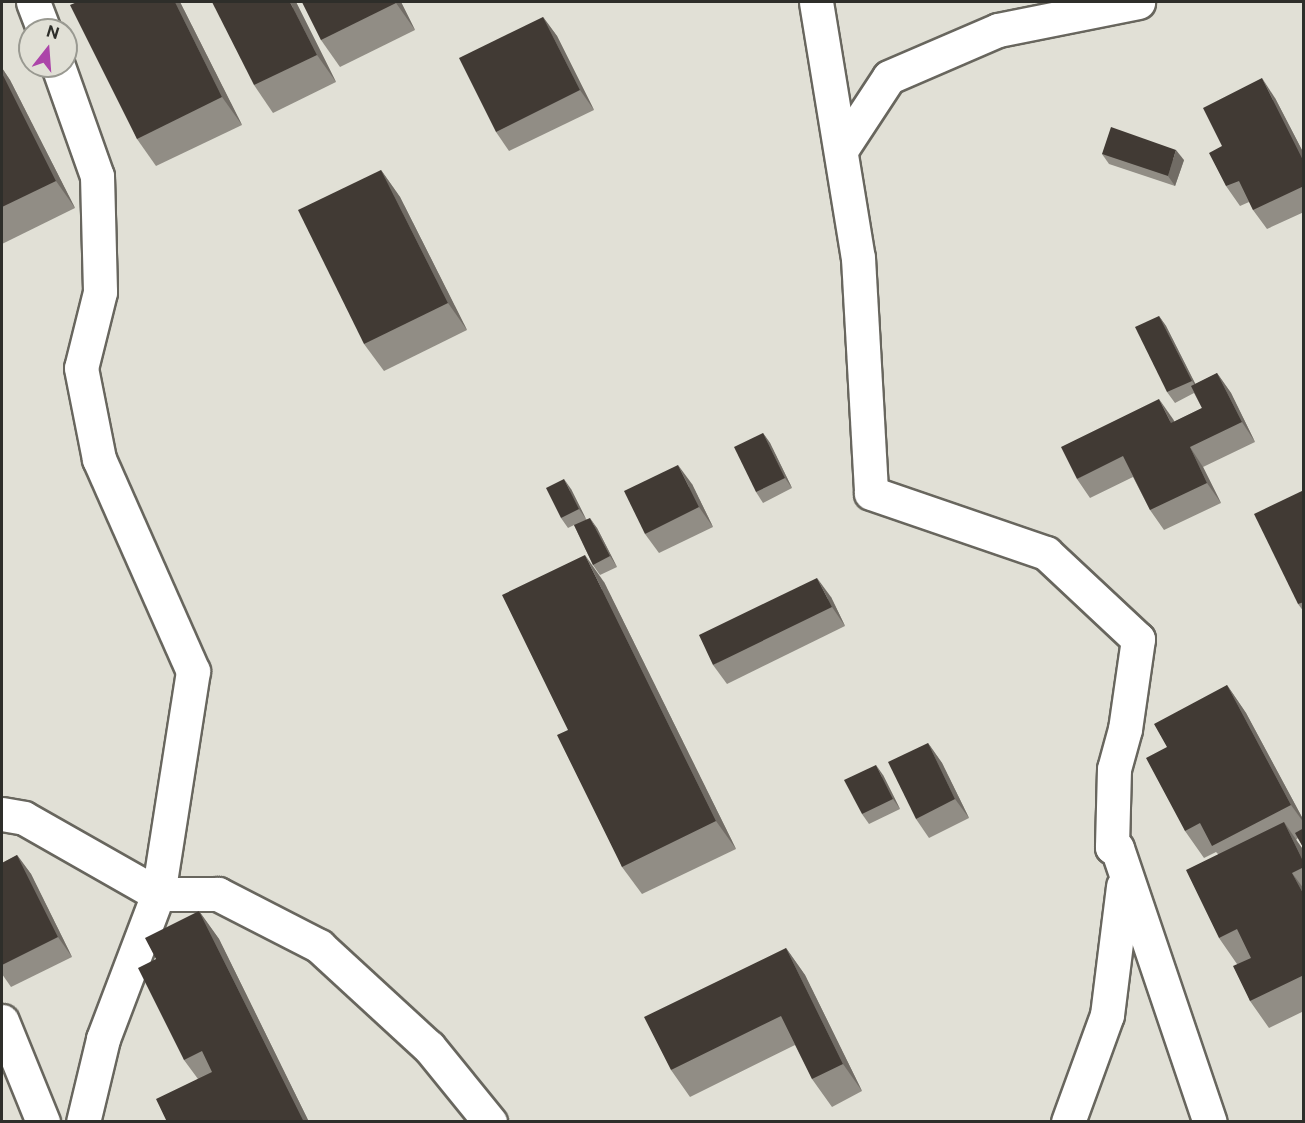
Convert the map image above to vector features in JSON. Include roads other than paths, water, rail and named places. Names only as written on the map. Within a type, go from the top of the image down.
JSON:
[{"type":"street","points":[[33,2],[39,18]]},
{"type":"street","points":[[816,2],[858,258],[871,493],[1046,553],[1138,639],[1125,729],[1114,769],[1112,847],[1117,848],[1124,878],[1210,1122]]},
{"type":"street","points":[[841,150],[889,77],[998,30],[1138,2]]},
{"type":"street","points":[[62,78],[97,176],[100,292],[81,368],[99,459],[193,671],[158,894],[103,1039],[83,1122]]},
{"type":"street","points":[[2,814],[24,818],[158,894],[218,894],[319,946],[429,1047],[490,1122]]},
{"type":"street","points":[[1068,1122],[1107,1015],[1124,878]]},
{"type":"street","points":[[2,1021],[43,1122]]}]
